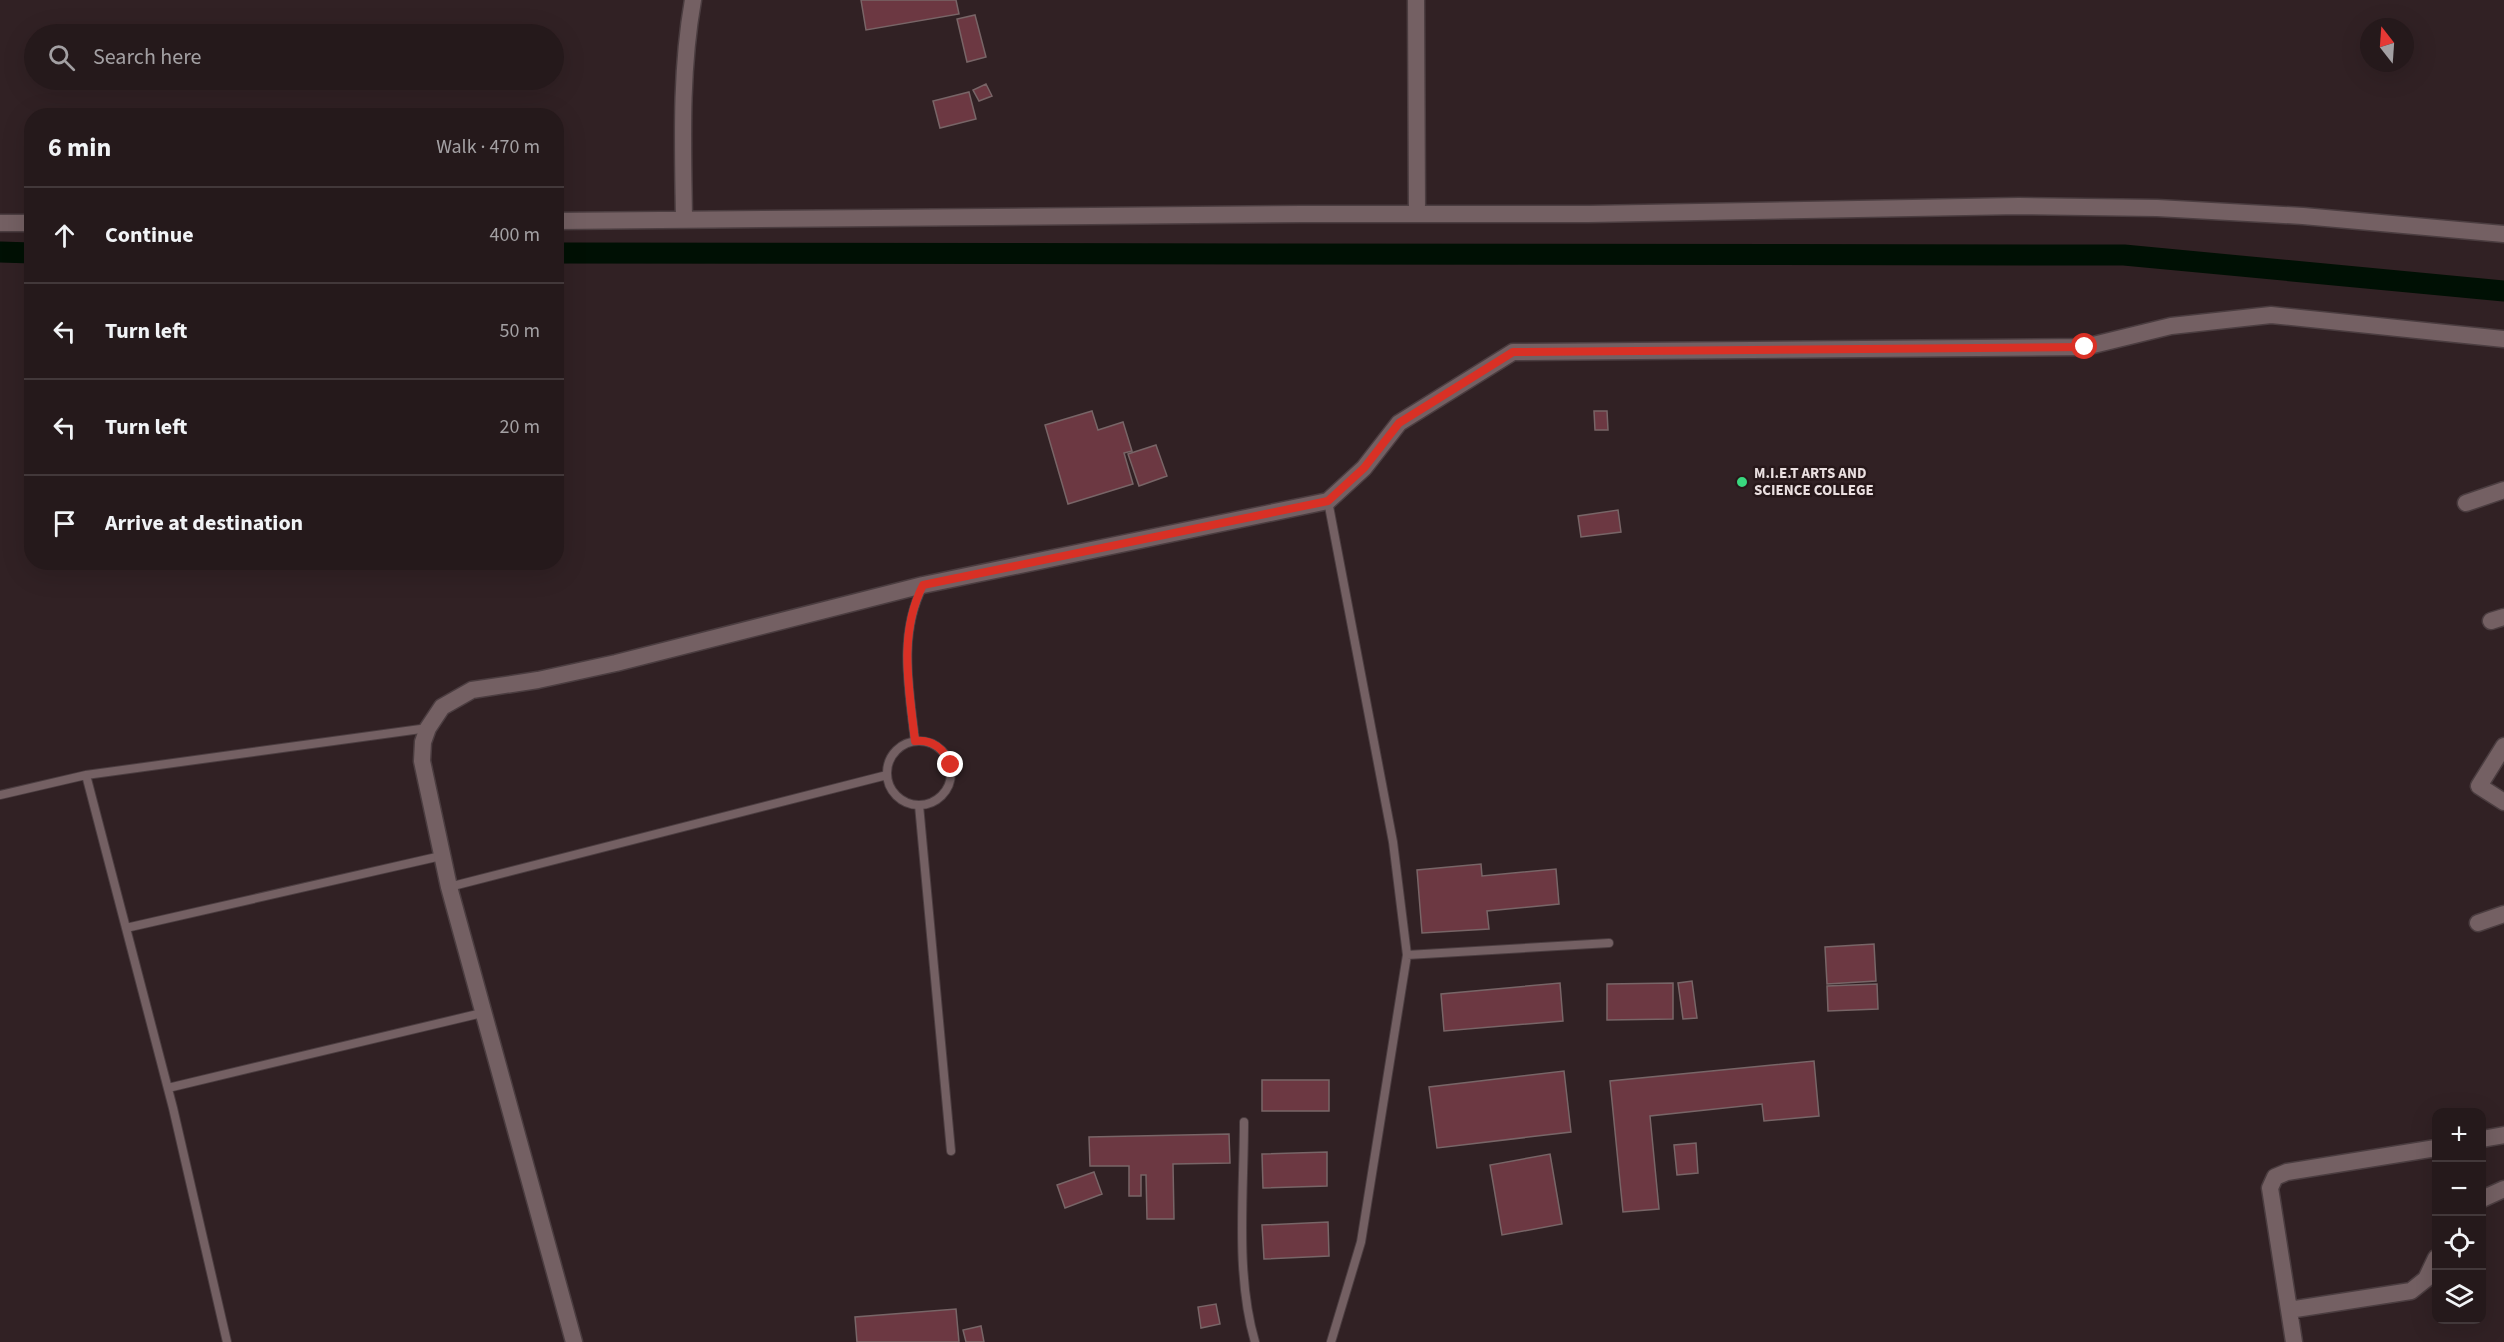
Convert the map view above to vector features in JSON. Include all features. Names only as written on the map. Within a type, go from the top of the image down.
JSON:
[{"type":"street","points":[[684,220],[682,101],[687,33],[693,0]]},
{"type":"street","points":[[1416,0],[1417,214]]},
{"type":"street","points":[[564,221],[1601,213],[2019,206],[2157,208],[2303,216],[2504,234]]},
{"type":"street","points":[[0,224],[24,223]]},
{"type":"street","points":[[574,1342],[449,887],[422,761],[423,742],[428,728],[442,707],[472,690],[538,680],[616,663],[923,585],[1328,501],[1364,468],[1399,423],[1513,352],[2085,347],[2170,326],[2271,315],[2504,339]]},
{"type":"street","points":[[2466,503],[2504,490]]},
{"type":"street","points":[[2504,746],[2479,786],[2504,802]]},
{"type":"street","points":[[2478,923],[2504,914]]},
{"type":"street","points":[[2486,1138],[2504,1135]]},
{"type":"street","points":[[2294,1342],[2270,1188],[2275,1177],[2287,1172],[2432,1149]]},
{"type":"street","points":[[2486,1197],[2504,1189]]},
{"type":"street","points":[[2289,1310],[2411,1291],[2426,1279],[2432,1266]]},
{"type":"lane","points":[[1328,501],[1393,842],[1407,956],[1361,1242],[1331,1342]]},
{"type":"lane","points":[[915,741],[907,636],[910,615],[923,585]]},
{"type":"lane","points":[[0,795],[86,775],[428,728]]},
{"type":"lane","points":[[915,741],[931,742],[940,748],[951,765],[952,776],[944,795],[935,801],[919,805],[904,802],[895,795],[889,786],[887,775],[892,754],[900,747],[915,741]]},
{"type":"lane","points":[[86,775],[168,1088],[227,1342]]},
{"type":"lane","points":[[449,887],[887,775]]},
{"type":"lane","points":[[919,805],[951,1151]]},
{"type":"lane","points":[[126,927],[441,856]]},
{"type":"lane","points":[[1407,956],[1609,943]]},
{"type":"lane","points":[[168,1088],[482,1013]]},
{"type":"lane","points":[[1244,1122],[1244,1281],[1255,1342]]},
{"type":"building","points":[[861,0],[956,0],[959,14],[866,30]]},
{"type":"building","points":[[975,15],[986,57],[967,62],[957,19]]},
{"type":"building","points":[[986,84],[992,96],[979,101],[973,90]]},
{"type":"building","points":[[969,92],[976,119],[940,128],[933,101]]},
{"type":"building","points":[[1092,411],[1098,430],[1123,422],[1132,451],[1124,453],[1133,484],[1068,504],[1045,425]]},
{"type":"building","points":[[1594,411],[1607,411],[1608,430],[1595,430]]},
{"type":"building","points":[[1156,445],[1167,476],[1139,486],[1128,454]]},
{"type":"building","points":[[1618,510],[1621,532],[1581,537],[1578,516]]},
{"type":"building","points":[[1481,864],[1482,876],[1556,869],[1559,904],[1487,911],[1489,929],[1422,933],[1417,870]]},
{"type":"building","points":[[1874,944],[1876,981],[1827,984],[1825,947]]},
{"type":"building","points":[[1692,981],[1697,1018],[1683,1019],[1678,983]]},
{"type":"building","points":[[1560,983],[1563,1021],[1444,1031],[1441,994]]},
{"type":"building","points":[[1673,983],[1673,1019],[1607,1020],[1607,984]]},
{"type":"building","points":[[1877,984],[1878,1009],[1828,1011],[1827,986]]},
{"type":"building","points":[[1814,1061],[1819,1116],[1764,1121],[1762,1104],[1650,1116],[1659,1209],[1623,1212],[1610,1081]]},
{"type":"building","points":[[1564,1071],[1571,1132],[1437,1148],[1429,1087]]},
{"type":"building","points":[[1262,1080],[1329,1080],[1329,1111],[1262,1111]]},
{"type":"building","points":[[1229,1134],[1230,1163],[1173,1164],[1174,1219],[1147,1219],[1146,1175],[1141,1175],[1141,1196],[1129,1196],[1129,1166],[1090,1166],[1089,1137]]},
{"type":"building","points":[[1696,1143],[1698,1173],[1677,1175],[1674,1145]]},
{"type":"building","points":[[1327,1152],[1327,1186],[1263,1188],[1262,1154]]},
{"type":"building","points":[[1550,1154],[1562,1224],[1502,1235],[1490,1165]]},
{"type":"building","points":[[1094,1172],[1102,1194],[1065,1208],[1057,1185]]},
{"type":"building","points":[[1328,1222],[1329,1256],[1264,1259],[1262,1225]]},
{"type":"building","points":[[1216,1304],[1220,1324],[1201,1328],[1198,1307]]},
{"type":"building","points":[[956,1309],[959,1342],[857,1342],[855,1317]]},
{"type":"building","points":[[981,1326],[984,1342],[966,1342],[963,1330]]},
{"type":"waterway","points":[[0,252],[24,253]]},
{"type":"waterway","points":[[564,253],[2124,255],[2504,291]]},
{"type":"place","name":"M.I.E.T ARTS AND SCIENCE COLLEGE","points":[[1742,482]]},
{"type":"route","points":[[951,765],[947,755],[931,742],[915,741],[907,636],[910,615],[923,585],[1328,501],[1364,468],[1399,423],[1513,352],[2085,347]]}]
